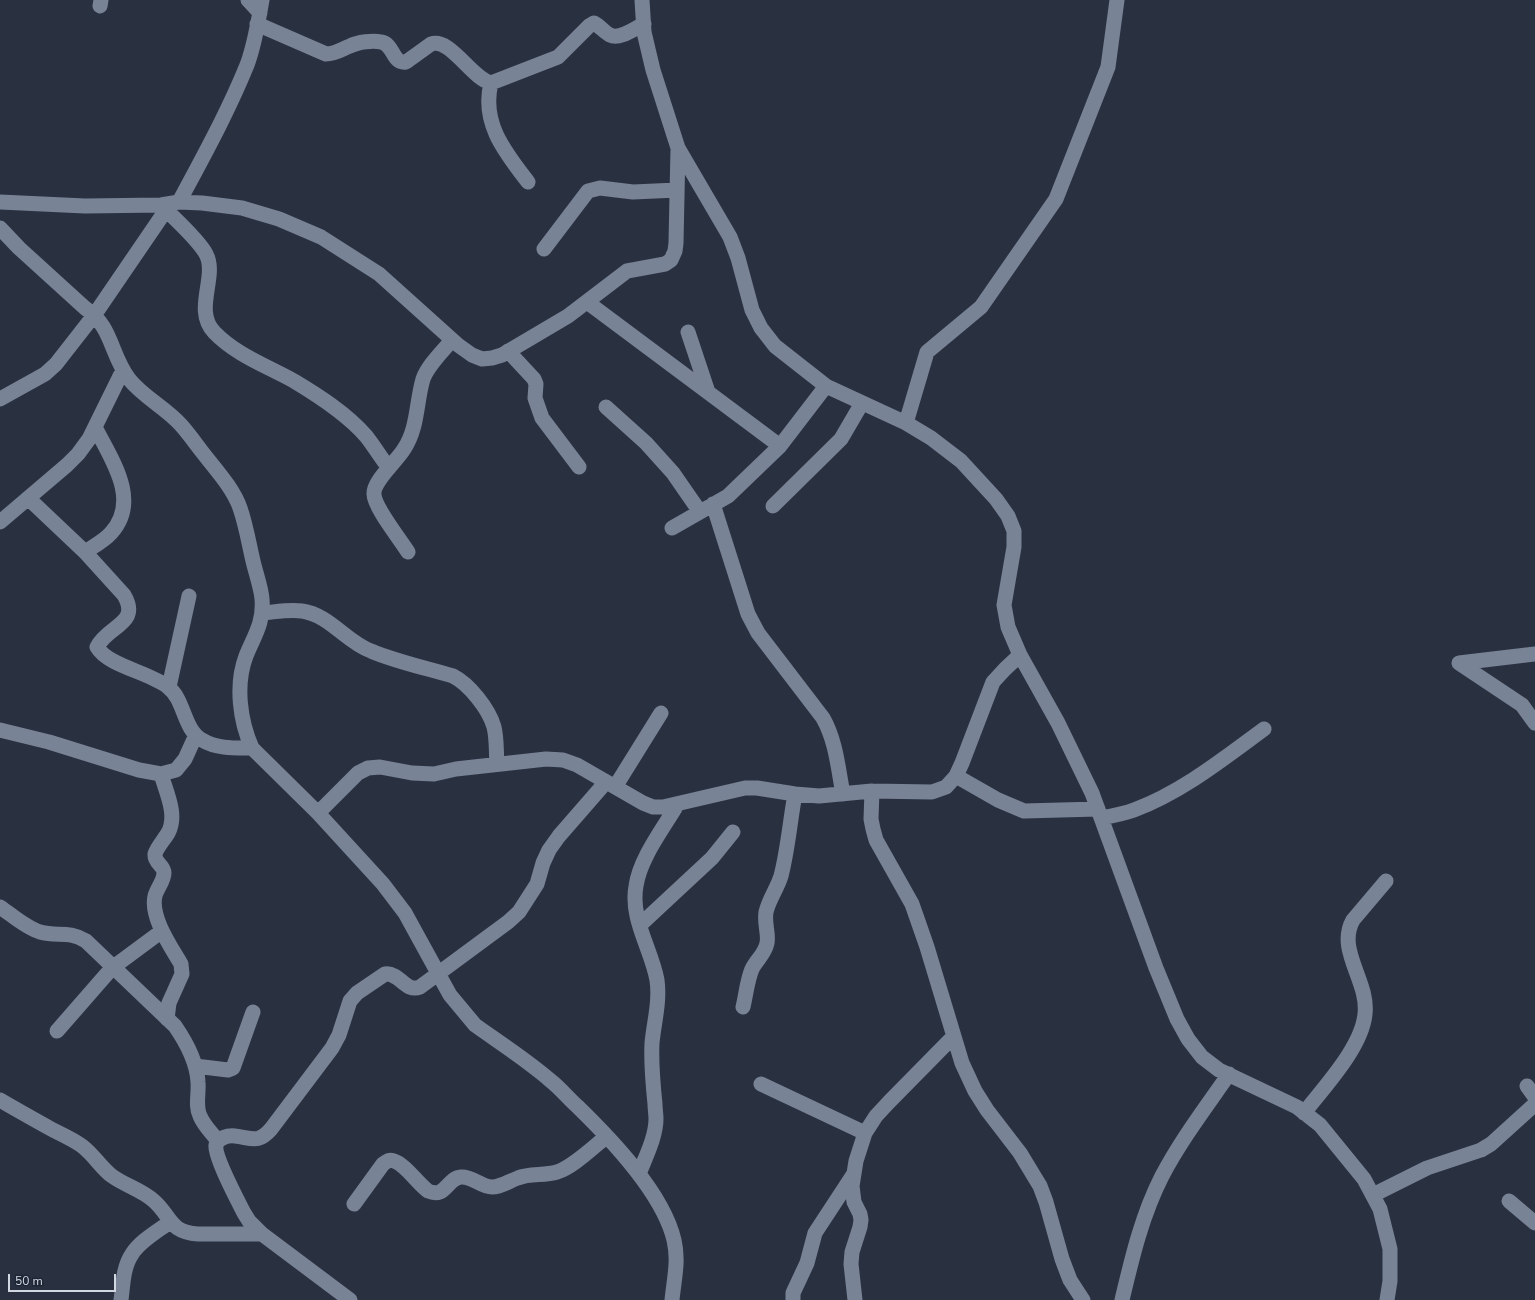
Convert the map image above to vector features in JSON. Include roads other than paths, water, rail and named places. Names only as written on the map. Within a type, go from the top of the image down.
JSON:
[{"type":"street","points":[[248,0],[260,12],[326,54],[336,53],[356,44],[383,42],[388,45],[397,60],[406,62],[436,42],[441,43],[456,55],[485,82],[491,83],[558,57],[589,26],[594,23],[612,36],[620,36],[644,24]]},
{"type":"street","points":[[642,0],[644,32],[653,70],[678,148],[730,237],[738,258],[752,310],[761,328],[775,346],[826,386],[906,422],[931,438],[961,461],[996,499],[1008,516],[1014,531],[1014,547],[1004,605],[1008,627],[1020,655],[1058,723],[1092,793],[1148,946],[1177,1019],[1188,1039],[1202,1057],[1219,1070],[1298,1107],[1320,1125],[1364,1179],[1380,1208],[1390,1249],[1390,1281],[1387,1300]]},
{"type":"street","points":[[906,422],[927,352],[981,307],[1056,199],[1108,67],[1117,0]]},
{"type":"street","points":[[179,202],[216,132],[246,66],[251,52],[260,12]]},
{"type":"street","points":[[491,83],[488,101],[495,131],[503,150],[528,182]]},
{"type":"street","points":[[0,202],[164,208],[179,202],[202,203],[242,208],[279,219],[321,237],[379,274],[452,340],[472,355],[482,359],[492,358],[508,352],[553,326],[627,271],[665,264],[671,260],[675,252],[676,243],[678,148]]},
{"type":"street","points":[[544,249],[588,191],[600,188],[633,192],[677,190]]},
{"type":"street","points":[[0,399],[45,374],[56,364],[95,314],[164,208]]},
{"type":"street","points":[[164,208],[206,254],[210,264],[205,303],[206,317],[214,332],[230,346],[246,356],[294,381],[331,405],[365,436],[389,468]]},
{"type":"street","points":[[0,228],[19,248],[86,308],[95,314],[103,325],[122,370],[136,388],[181,425],[224,480],[240,508],[262,599],[261,624],[245,657],[240,686],[243,718],[247,736],[252,748],[318,814],[383,884],[405,913],[450,995],[475,1025],[551,1081],[606,1137],[639,1174],[650,1190],[669,1224],[674,1239],[677,1265],[672,1300]]},
{"type":"street","points":[[587,302],[780,446]]},
{"type":"street","points":[[688,332],[708,392]]},
{"type":"street","points":[[408,552],[375,503],[373,493],[389,468],[404,449],[412,434],[417,416],[423,379],[427,371],[452,340]]},
{"type":"street","points":[[508,352],[534,380],[536,384],[536,398],[542,418],[579,467]]},
{"type":"street","points":[[0,522],[67,466],[90,439],[122,370]]},
{"type":"street","points":[[672,528],[728,496],[780,446],[826,386]]},
{"type":"street","points":[[773,506],[840,439],[862,403]]},
{"type":"street","points":[[606,407],[646,444],[706,508],[748,614],[758,633],[823,718],[829,729],[844,794]]},
{"type":"street","points":[[85,552],[111,533],[119,521],[123,508],[124,492],[122,481],[95,427]]},
{"type":"street","points":[[28,498],[85,552],[124,595],[129,604],[129,612],[124,621],[101,639],[97,647],[100,653],[110,659],[158,680],[169,687],[176,696],[195,736],[214,746],[252,748]]},
{"type":"street","points":[[169,687],[189,596]]},
{"type":"street","points":[[262,613],[302,611],[313,614],[325,620],[356,644],[369,651],[462,680],[471,689],[487,712],[494,726],[496,764]]},
{"type":"street","points":[[1535,654],[1459,663],[1522,705],[1535,723]]},
{"type":"street","points":[[318,814],[358,773],[368,768],[380,767],[422,774],[546,759],[563,760],[577,765],[643,803],[653,807],[677,805],[745,788],[757,788],[819,796],[872,791],[932,792],[946,787],[956,776],[993,682],[1020,655]]},
{"type":"street","points":[[350,1300],[262,1234],[249,1221],[222,1166],[217,1152],[216,1145],[218,1141],[227,1136],[259,1139],[265,1136],[332,1048],[339,1035],[350,1001],[357,993],[385,974],[390,973],[395,975],[410,988],[414,989],[438,974],[508,922],[519,912],[537,884],[543,862],[549,850],[559,836],[611,785],[661,713]]},
{"type":"street","points":[[0,730],[49,742],[139,770],[161,774],[176,770],[185,759],[195,736]]},
{"type":"street","points":[[956,776],[998,800],[1024,811],[1099,813],[1132,811],[1152,802],[1193,779],[1264,730]]},
{"type":"street","points":[[161,774],[172,817],[168,833],[155,855],[156,860],[164,873],[155,900],[162,931],[182,969],[182,974],[169,1003],[168,1019]]},
{"type":"street","points":[[872,791],[873,829],[876,840],[912,904],[962,1063],[975,1091],[987,1110],[1020,1153],[1040,1186],[1062,1260],[1070,1280],[1083,1300]]},
{"type":"street","points":[[743,1007],[753,966],[765,952],[768,941],[765,925],[765,914],[781,875],[795,794]]},
{"type":"street","points":[[639,1174],[656,1120],[652,1044],[658,1014],[658,996],[657,979],[636,911],[634,898],[638,875],[647,855],[677,805]]},
{"type":"street","points":[[640,925],[712,858],[733,832]]},
{"type":"street","points":[[1304,1113],[1347,1057],[1359,1038],[1363,1027],[1366,1013],[1364,996],[1348,949],[1349,927],[1353,920],[1386,881]]},
{"type":"street","points":[[0,907],[34,930],[71,934],[86,942],[168,1019],[179,1032],[195,1066],[198,1084],[199,1115],[203,1123],[218,1141]]},
{"type":"street","points":[[56,1031],[112,968],[162,931]]},
{"type":"street","points":[[195,1066],[228,1070],[233,1068],[253,1012]]},
{"type":"street","points":[[855,1300],[852,1284],[851,1264],[852,1252],[861,1220],[852,1195],[853,1175],[865,1133],[876,1116],[953,1037]]},
{"type":"street","points":[[1122,1300],[1141,1230],[1150,1203],[1162,1176],[1185,1138],[1229,1074]]},
{"type":"street","points":[[761,1084],[865,1133]]},
{"type":"street","points":[[0,1100],[83,1147],[114,1178],[140,1190],[150,1197],[159,1205],[170,1222],[179,1230],[190,1233],[262,1234]]},
{"type":"street","points":[[1373,1195],[1427,1168],[1481,1150],[1491,1144],[1535,1104]]},
{"type":"street","points":[[354,1204],[382,1164],[388,1160],[394,1160],[400,1164],[428,1191],[438,1193],[458,1177],[462,1176],[492,1187],[519,1177],[557,1172],[567,1168],[606,1137]]},
{"type":"street","points":[[793,1300],[793,1293],[807,1263],[815,1233],[853,1175]]},
{"type":"street","points":[[1509,1201],[1535,1223]]},
{"type":"street","points":[[122,1300],[126,1267],[132,1254],[142,1244],[170,1222]]}]
